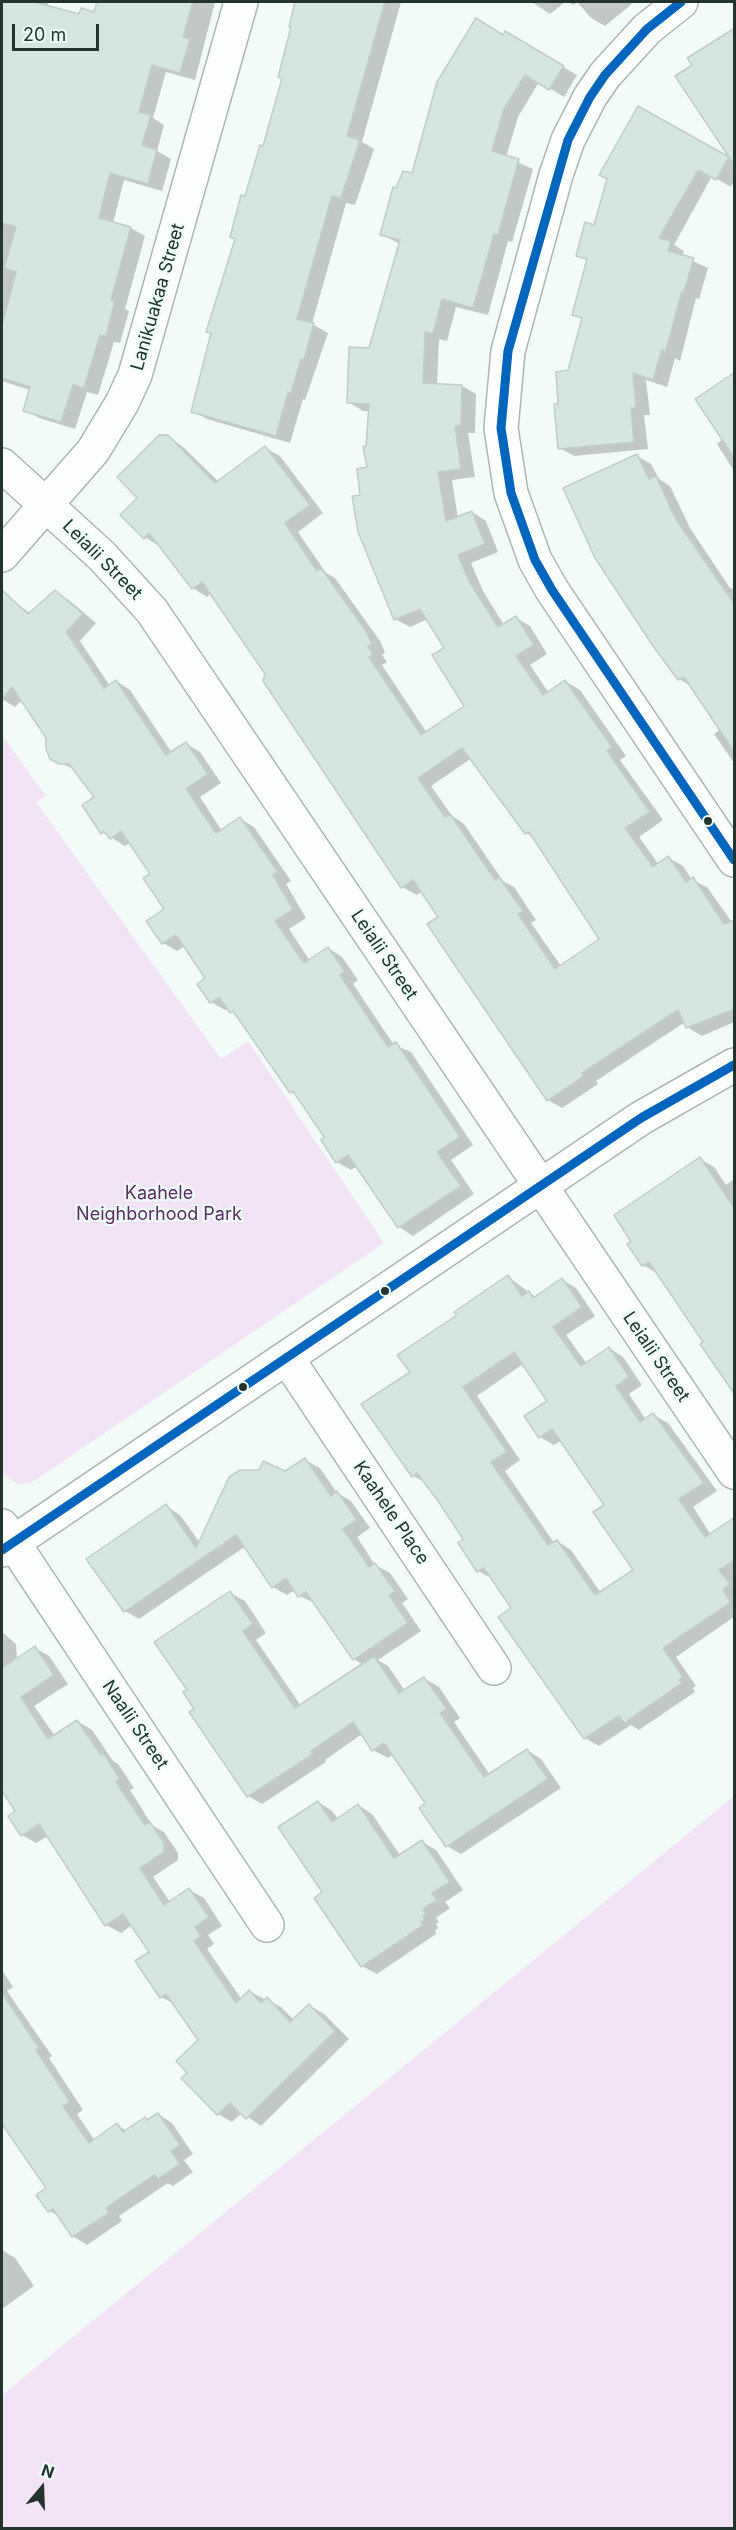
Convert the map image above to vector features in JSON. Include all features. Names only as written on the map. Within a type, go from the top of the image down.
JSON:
[{"type":"street","name":"Lanikuakaa Street","points":[[2,555],[93,452],[118,412],[135,375],[241,2]]},
{"type":"street","points":[[681,2],[626,50],[590,97],[568,140],[556,175],[510,342],[504,375],[501,428],[511,493],[535,560],[552,590],[735,860]]},
{"type":"street","name":"Leialii Street","points":[[2,465],[102,556],[152,611],[735,1472]]},
{"type":"street","points":[[5,1540],[287,1358],[640,1118],[688,1089],[735,1065]]},
{"type":"street","name":"Kaahele Place","points":[[287,1358],[494,1668]]},
{"type":"street","name":"Naalii Street","points":[[5,1540],[267,1925]]},
{"type":"green space","name":"Kaahele Neighborhood Park","points":[[2,735],[46,796],[36,802],[221,1059],[248,1041],[384,1243],[40,1477],[30,1483],[18,1484],[2,1474]]},
{"type":"green space","points":[[734,1796],[734,2528],[2,2528],[2,2395]]},
{"type":"building","points":[[2,2],[34,2],[79,14],[81,8],[94,12],[97,2],[193,2],[183,37],[190,39],[180,73],[152,65],[139,112],[151,115],[142,145],[157,150],[148,184],[110,173],[99,218],[131,227],[111,300],[115,301],[106,336],[100,335],[84,388],[73,385],[61,422],[23,411],[30,387],[2,378],[2,325],[16,272],[4,268],[16,227],[2,223]]},
{"type":"building","points":[[295,2],[385,2],[347,136],[360,140],[341,198],[332,196],[297,319],[314,323],[304,360],[301,359],[291,393],[288,392],[276,436],[191,412],[211,333],[206,332],[235,239],[230,237],[241,195],[245,196],[260,145],[263,146],[282,78],[278,77]]},
{"type":"building","points":[[476,18],[503,35],[505,31],[564,66],[549,90],[525,75],[504,109],[492,151],[519,159],[498,235],[494,234],[473,308],[442,299],[433,334],[425,332],[423,383],[462,385],[461,426],[455,426],[461,469],[438,472],[446,521],[472,511],[485,544],[458,555],[469,581],[498,627],[516,616],[534,645],[516,656],[543,695],[565,680],[612,747],[607,751],[650,812],[625,828],[653,867],[668,856],[686,882],[693,877],[724,924],[735,920],[735,1009],[686,1028],[678,1010],[582,1073],[584,1076],[547,1101],[427,924],[438,917],[413,880],[401,888],[263,681],[265,674],[202,582],[192,589],[149,533],[144,539],[120,515],[137,498],[117,477],[159,435],[168,435],[215,483],[265,446],[310,505],[285,523],[317,571],[321,568],[366,631],[372,644],[368,646],[373,654],[369,657],[421,735],[464,706],[432,655],[444,648],[420,609],[394,620],[358,532],[352,496],[360,495],[357,469],[367,467],[363,447],[366,446],[369,404],[347,403],[349,347],[369,348],[400,240],[380,235],[393,187],[396,188],[403,171],[412,173],[437,82]],"holes":[[[462,748],[525,834],[529,832],[599,939],[555,969],[518,914],[523,911],[499,877],[495,880],[450,814],[445,817],[418,778]]]},
{"type":"building","points":[[735,28],[735,166],[675,76],[692,65],[687,58]]},
{"type":"building","points":[[638,106],[729,157],[716,180],[698,170],[659,238],[671,241],[668,251],[694,258],[684,292],[682,291],[665,354],[662,349],[653,380],[633,373],[636,408],[631,408],[634,442],[558,449],[554,404],[558,404],[556,372],[568,370],[582,318],[572,315],[587,259],[576,256],[585,222],[594,225],[607,179],[599,175]]},
{"type":"building","points":[[735,372],[735,459],[695,399]]},
{"type":"building","points":[[637,454],[649,479],[656,476],[675,518],[735,605],[735,753],[684,677],[678,680],[653,646],[595,558],[563,488]]},
{"type":"building","points":[[2,590],[28,614],[55,590],[83,614],[66,632],[104,688],[116,680],[166,755],[186,742],[208,774],[186,789],[216,833],[240,817],[278,872],[273,875],[293,909],[275,921],[304,963],[328,947],[345,972],[340,975],[388,1047],[396,1042],[460,1137],[437,1152],[461,1186],[398,1228],[348,1155],[336,1163],[321,1140],[324,1137],[293,1091],[290,1093],[233,1011],[230,1013],[219,997],[210,1003],[197,984],[205,978],[176,935],[162,944],[146,921],[164,909],[143,878],[150,874],[121,831],[110,839],[104,831],[101,834],[82,805],[94,797],[69,764],[59,764],[50,759],[46,749],[46,738],[12,687],[2,699]]},
{"type":"building","points":[[700,1157],[735,1209],[735,1395],[700,1344],[703,1342],[649,1262],[642,1266],[627,1244],[631,1242],[614,1215]]},
{"type":"building","points":[[508,1275],[522,1296],[529,1291],[533,1298],[562,1278],[582,1307],[553,1327],[581,1366],[609,1347],[629,1377],[616,1386],[640,1422],[653,1413],[704,1483],[679,1499],[705,1537],[735,1517],[735,1560],[719,1570],[730,1584],[723,1590],[731,1602],[663,1648],[683,1677],[679,1680],[682,1683],[624,1723],[619,1716],[584,1739],[498,1617],[511,1608],[484,1568],[477,1572],[458,1543],[463,1539],[438,1501],[417,1473],[412,1477],[361,1404],[410,1372],[397,1355],[457,1315],[454,1312]],"holes":[[[514,1352],[547,1401],[524,1416],[539,1438],[552,1429],[604,1505],[593,1512],[633,1570],[595,1595],[557,1540],[548,1545],[491,1462],[507,1452],[463,1387]]]},
{"type":"building","points":[[305,1458],[331,1496],[337,1491],[357,1520],[343,1529],[369,1567],[375,1563],[395,1591],[389,1595],[408,1623],[353,1660],[306,1592],[298,1597],[286,1578],[272,1588],[236,1535],[124,1612],[86,1559],[166,1504],[196,1548],[229,1477],[240,1470],[259,1470],[263,1461],[285,1471]]},
{"type":"building","points":[[230,1591],[253,1624],[243,1631],[295,1708],[374,1656],[399,1693],[424,1677],[447,1709],[440,1713],[484,1777],[527,1749],[548,1779],[446,1847],[419,1808],[425,1803],[384,1743],[372,1751],[353,1722],[311,1751],[313,1754],[247,1797],[189,1712],[194,1709],[183,1692],[187,1690],[154,1642]]},
{"type":"building","points":[[35,1646],[54,1675],[21,1697],[48,1739],[77,1720],[101,1755],[104,1754],[120,1779],[116,1782],[145,1825],[150,1822],[164,1843],[164,1852],[140,1868],[164,1905],[189,1888],[209,1917],[195,1927],[201,1936],[194,1941],[236,2003],[249,1990],[261,2003],[267,1997],[290,2022],[309,2004],[335,2031],[246,2119],[230,2103],[217,2115],[181,2078],[187,2073],[176,2061],[198,2040],[166,1994],[160,1998],[135,1961],[149,1952],[123,1914],[105,1926],[39,1824],[21,1836],[8,1816],[15,1811],[2,1791],[2,1668]]},
{"type":"building","points":[[318,1801],[332,1822],[358,1804],[394,1858],[422,1840],[450,1882],[432,1893],[437,1900],[423,1909],[426,1914],[423,1916],[425,1920],[421,1922],[423,1925],[361,1967],[314,1898],[322,1892],[278,1827]]},
{"type":"building","points":[[2,1993],[39,2048],[36,2050],[70,2102],[63,2106],[89,2143],[117,2123],[123,2132],[145,2117],[147,2120],[158,2113],[180,2145],[171,2151],[180,2164],[158,2179],[154,2175],[106,2208],[109,2213],[72,2237],[53,2209],[48,2212],[36,2195],[46,2188],[2,2124]]},
{"type":"transit line","points":[[681,2],[647,29],[605,75],[590,97],[568,140],[508,351],[501,428],[511,493],[535,560],[552,590],[734,860]]},
{"type":"transit line","points":[[2,1550],[641,1118],[734,1065]]}]
